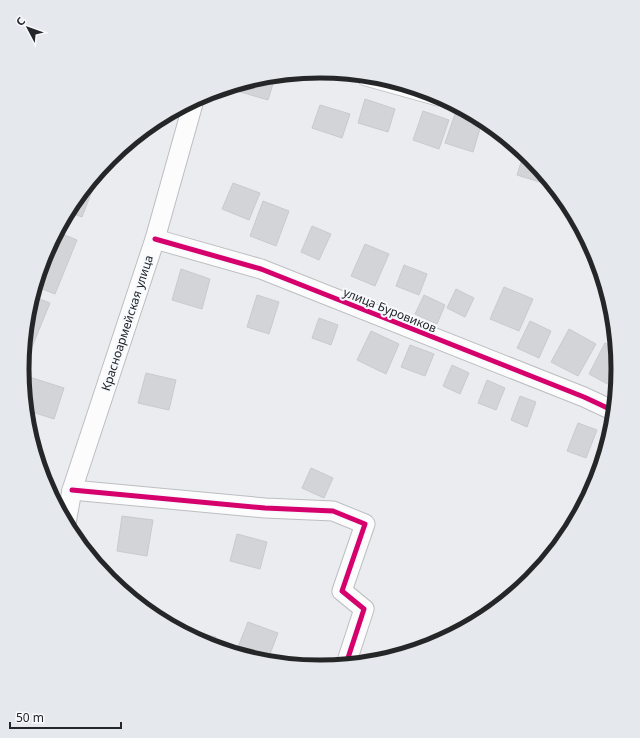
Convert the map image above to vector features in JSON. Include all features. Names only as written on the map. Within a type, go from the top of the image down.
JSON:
[{"type":"street","name":"Красноармейская улица","points":[[68,514],[72,490],[155,239],[192,108]]},
{"type":"street","name":"улица Буровиков","points":[[155,239],[261,269],[584,397],[609,409]]},
{"type":"street","points":[[72,490],[266,508],[333,511],[365,524],[342,591],[364,609],[348,659]]},
{"type":"building","points":[[274,82],[268,100],[237,91],[245,88]]},
{"type":"building","points":[[365,99],[395,109],[388,132],[358,123]]},
{"type":"building","points":[[320,105],[350,114],[342,138],[312,128]]},
{"type":"building","points":[[423,111],[449,120],[439,149],[413,140]]},
{"type":"building","points":[[455,114],[467,117],[481,126],[473,152],[445,143]]},
{"type":"building","points":[[522,159],[543,183],[517,175]]},
{"type":"building","points":[[233,183],[260,193],[249,220],[222,209]]},
{"type":"building","points":[[94,185],[82,217],[74,214]]},
{"type":"building","points":[[263,201],[289,211],[276,246],[250,236]]},
{"type":"building","points":[[312,226],[331,234],[319,260],[301,252]]},
{"type":"building","points":[[62,234],[77,240],[55,294],[41,288],[44,275]]},
{"type":"building","points":[[365,244],[389,254],[375,286],[351,276]]},
{"type":"building","points":[[404,265],[427,274],[419,295],[396,286]]},
{"type":"building","points":[[181,269],[210,279],[202,309],[172,300]]},
{"type":"building","points":[[504,287],[533,299],[519,331],[490,319]]},
{"type":"building","points":[[456,289],[474,298],[465,317],[447,308]]},
{"type":"building","points":[[257,295],[279,302],[269,334],[247,327]]},
{"type":"building","points":[[424,295],[445,305],[437,324],[415,314]]},
{"type":"building","points":[[38,298],[50,303],[30,352],[31,331]]},
{"type":"building","points":[[319,318],[338,325],[331,345],[312,338]]},
{"type":"building","points":[[530,321],[551,331],[539,358],[517,348]]},
{"type":"building","points":[[569,329],[596,344],[578,376],[551,362]]},
{"type":"building","points":[[371,331],[399,344],[386,374],[357,360]]},
{"type":"building","points":[[605,343],[610,346],[610,385],[589,374]]},
{"type":"building","points":[[410,345],[434,354],[425,376],[401,367]]},
{"type":"building","points":[[452,365],[469,373],[460,394],[443,386]]},
{"type":"building","points":[[146,373],[176,380],[169,410],[138,403]]},
{"type":"building","points":[[29,377],[64,388],[54,419],[32,412]]},
{"type":"building","points":[[487,380],[505,388],[496,410],[478,403]]},
{"type":"building","points":[[520,396],[536,402],[527,427],[511,420]]},
{"type":"building","points":[[578,423],[597,430],[586,458],[567,451]]},
{"type":"building","points":[[311,468],[333,478],[324,498],[302,488]]},
{"type":"building","points":[[122,516],[153,520],[147,556],[117,551]]},
{"type":"building","points":[[237,534],[267,542],[260,569],[230,561]]},
{"type":"building","points":[[248,622],[278,633],[270,655],[238,648]]},
{"type":"building","points":[[196,632],[216,637],[215,641]]},
{"type":"cycle path","points":[[155,239],[261,269],[584,397],[609,409]]},
{"type":"cycle path","points":[[72,490],[265,508],[333,511],[365,524],[342,591],[364,609],[348,659]]}]
